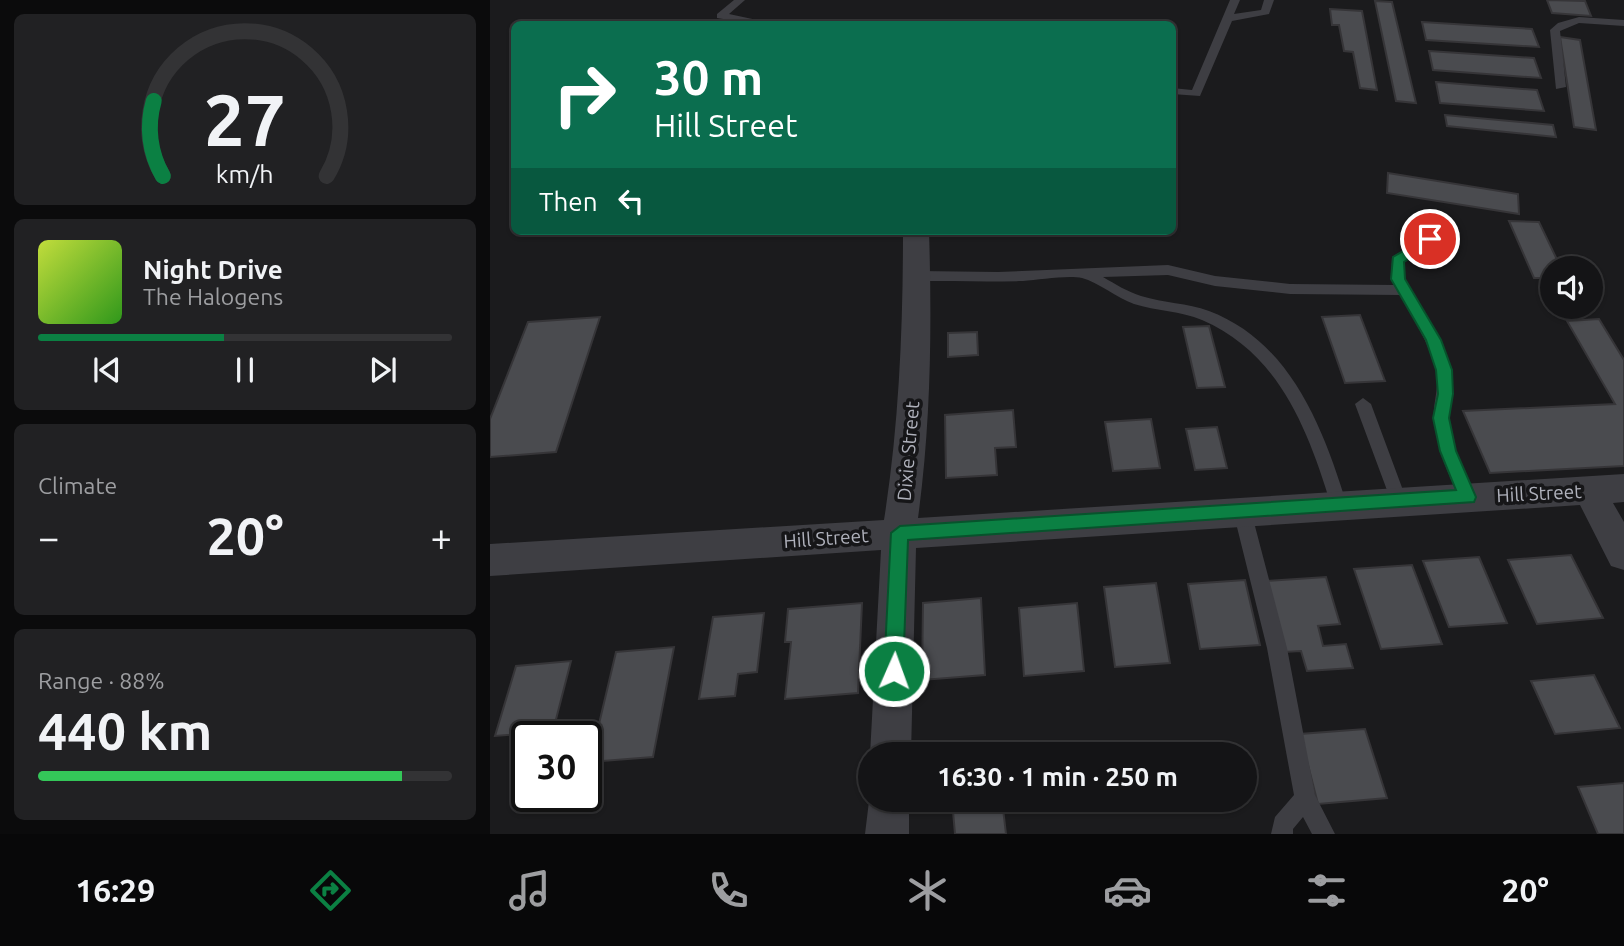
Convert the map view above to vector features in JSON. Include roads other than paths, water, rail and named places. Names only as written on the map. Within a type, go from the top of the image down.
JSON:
[{"type":"street","name":"Dixie Street","points":[[891,742],[900,533],[910,460],[916,235]]},
{"type":"street","name":"Hill Street","points":[[490,560],[1624,488]]},
{"type":"street","points":[[1589,490],[1624,555]]},
{"type":"street","points":[[887,834],[888,812]]},
{"type":"lane","points":[[740,0],[721,16],[752,21]]},
{"type":"lane","points":[[1176,91],[1196,94],[1229,18],[1234,0]]},
{"type":"lane","points":[[1229,18],[1265,12],[1269,0]]},
{"type":"lane","points":[[1560,87],[1555,30],[1561,25],[1577,21],[1624,23]]},
{"type":"lane","points":[[1447,229],[1397,260],[1398,279],[1433,340],[1444,370],[1446,394],[1441,418],[1448,451],[1468,497]]},
{"type":"lane","points":[[916,276],[998,277],[1168,270],[1216,281],[1290,289],[1406,290]]},
{"type":"lane","points":[[1085,274],[1130,298],[1205,315],[1241,333],[1272,360],[1302,405],[1324,455],[1339,505]]},
{"type":"lane","points":[[1363,404],[1399,501]]},
{"type":"lane","points":[[1242,511],[1277,648],[1305,797],[1324,834]]},
{"type":"lane","points":[[1282,834],[1283,825],[1305,797]]}]
